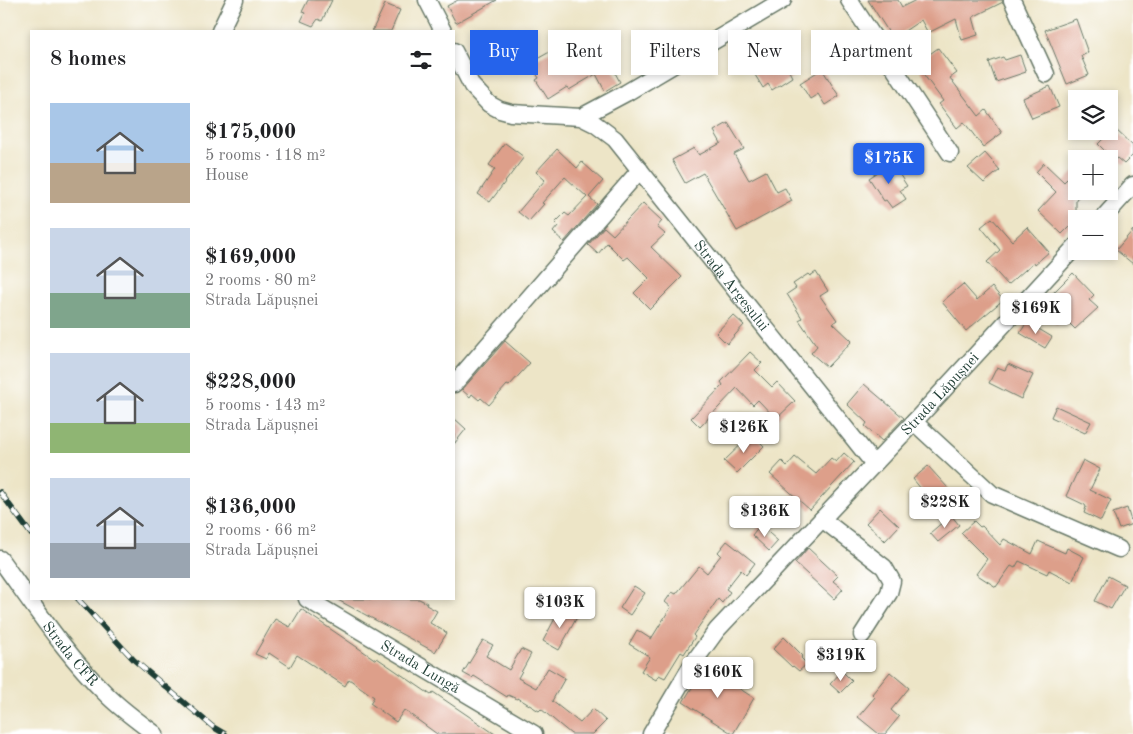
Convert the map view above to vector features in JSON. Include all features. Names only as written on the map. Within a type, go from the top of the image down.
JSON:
[{"type":"street","points":[[220,30],[235,0]]},
{"type":"street","points":[[427,0],[442,30]]},
{"type":"street","points":[[581,117],[626,93],[783,0]]},
{"type":"street","points":[[849,0],[950,153]]},
{"type":"street","points":[[1012,0],[1046,74]]},
{"type":"street","name":"Strada Argeșului","points":[[455,53],[472,86],[489,104],[500,110],[512,113],[581,117],[595,124],[615,139],[874,464]]},
{"type":"street","points":[[455,383],[640,170]]},
{"type":"street","points":[[1110,210],[1133,185]]},
{"type":"street","name":"Strada Lăpușnei","points":[[651,734],[693,663],[717,630],[914,422],[1068,255]]},
{"type":"street","points":[[914,422],[992,494],[1119,549]]},
{"type":"street","points":[[822,519],[884,567],[892,582],[889,593],[862,635]]},
{"type":"street","name":"Strada CFR","points":[[0,559],[30,600]]},
{"type":"street","name":"Strada CFR","points":[[30,600],[80,666],[107,695],[156,734]]},
{"type":"street","name":"Strada Lungă","points":[[309,600],[534,734]]},
{"type":"building","points":[[308,0],[332,0],[322,21],[318,19],[313,26],[301,21],[305,13],[302,12]]},
{"type":"building","points":[[458,0],[497,0],[456,23],[447,6]]},
{"type":"building","points":[[868,0],[898,0],[902,7],[916,0],[1002,0],[1003,2],[973,17],[978,35],[962,40],[956,19],[931,32],[926,30],[921,20],[906,30],[887,30]]},
{"type":"building","points":[[385,4],[400,10],[391,30],[372,30]]},
{"type":"building","points":[[1076,19],[1088,53],[1081,56],[1089,75],[1067,84],[1045,30]]},
{"type":"building","points":[[938,48],[957,73],[950,78],[979,116],[986,110],[1002,133],[983,147],[964,122],[957,128],[939,104],[943,101],[924,75],[931,75],[931,53]]},
{"type":"building","points":[[548,53],[548,75],[594,75],[569,90],[567,87],[548,99],[536,80],[539,78],[537,75],[538,58]]},
{"type":"building","points":[[1020,55],[1026,72],[996,82],[989,62],[1003,57],[1005,60]]},
{"type":"building","points":[[597,75],[616,75],[620,82],[605,91]]},
{"type":"building","points":[[755,75],[791,75],[792,77],[772,90],[768,84],[763,88]]},
{"type":"building","points":[[813,75],[826,75],[839,96],[825,105],[818,94],[810,99],[800,83]]},
{"type":"building","points":[[1050,86],[1059,107],[1032,118],[1023,98]]},
{"type":"building","points":[[728,123],[744,149],[734,154],[749,180],[766,171],[777,192],[785,188],[792,201],[737,231],[703,173],[685,183],[672,160],[694,148],[699,155],[721,143],[714,131]]},
{"type":"building","points":[[1118,132],[1133,146],[1133,155],[1124,164],[1118,159],[1118,150],[1104,150],[1098,144],[1102,140],[1118,140]]},
{"type":"building","points":[[505,143],[524,157],[490,202],[478,194],[495,169],[489,165]]},
{"type":"building","points":[[557,149],[577,168],[582,162],[603,181],[589,197],[597,204],[564,242],[553,232],[558,226],[555,223],[565,213],[569,216],[587,197],[565,177],[529,221],[518,212],[545,180],[536,172]]},
{"type":"building","points":[[985,153],[1000,170],[984,183],[968,168]]},
{"type":"building","points":[[892,163],[907,186],[900,190],[906,199],[892,208],[886,200],[884,201],[869,178]]},
{"type":"building","points":[[1044,163],[1064,182],[1068,178],[1068,200],[1076,200],[1076,210],[1068,210],[1068,228],[1062,234],[1038,211],[1056,192],[1036,172]]},
{"type":"building","points":[[643,203],[662,221],[657,227],[665,234],[651,247],[682,277],[650,309],[634,293],[649,278],[628,257],[624,260],[607,243],[598,254],[588,245],[604,227],[613,235]]},
{"type":"building","points":[[992,218],[1012,241],[1027,227],[1049,252],[1035,264],[1034,262],[1008,285],[987,262],[1000,250],[981,227]]},
{"type":"building","points":[[1133,230],[1133,264],[1118,252],[1118,248]]},
{"type":"building","points":[[816,272],[828,291],[820,296],[837,320],[833,323],[852,341],[827,367],[811,353],[817,346],[799,320],[802,318],[787,294],[796,288],[793,284],[808,274],[810,276]]},
{"type":"building","points":[[1073,273],[1094,295],[1089,300],[1098,308],[1075,329],[1064,318],[1057,325],[1039,307]]},
{"type":"building","points":[[963,284],[977,300],[992,287],[1003,300],[966,331],[942,302]]},
{"type":"building","points":[[733,315],[744,325],[727,344],[716,333]]},
{"type":"building","points":[[1027,322],[1052,337],[1045,348],[1020,333]]},
{"type":"building","points":[[505,341],[530,363],[489,405],[481,398],[479,400],[472,394],[470,397],[462,390]]},
{"type":"building","points":[[750,352],[762,363],[755,370],[772,387],[777,382],[795,401],[776,419],[758,400],[753,405],[737,388],[700,427],[691,418],[723,385],[721,382]]},
{"type":"building","points":[[1008,364],[1033,375],[1021,399],[989,383],[997,367],[1005,370]]},
{"type":"building","points":[[864,384],[904,418],[882,441],[865,426],[867,423],[847,404]]},
{"type":"building","points":[[1056,406],[1091,422],[1085,433],[1051,417]]},
{"type":"building","points":[[455,419],[466,429],[455,443]]},
{"type":"building","points":[[752,434],[764,446],[737,473],[724,461]]},
{"type":"building","points":[[844,453],[854,462],[810,510],[770,474],[782,461],[787,466],[795,457],[816,474],[831,458],[836,462]]},
{"type":"building","points":[[1083,460],[1100,469],[1090,490],[1111,500],[1101,521],[1084,513],[1085,505],[1066,496]]},
{"type":"building","points":[[928,466],[948,488],[926,507],[916,495],[922,490],[913,479]]},
{"type":"building","points":[[880,508],[899,526],[885,541],[866,523]]},
{"type":"building","points":[[1127,508],[1132,524],[1119,529],[1113,513]]},
{"type":"building","points":[[951,515],[959,525],[938,542],[930,533]]},
{"type":"building","points":[[974,521],[980,527],[982,526],[1000,545],[1004,539],[1032,554],[1038,541],[1065,553],[1067,548],[1084,557],[1072,582],[1049,570],[1047,574],[1019,561],[1015,568],[1011,566],[996,587],[976,574],[987,559],[961,533]]},
{"type":"building","points":[[760,525],[778,541],[769,551],[752,535]]},
{"type":"building","points":[[727,541],[755,563],[746,575],[741,570],[726,589],[730,592],[722,603],[718,599],[693,635],[695,637],[684,654],[681,652],[665,678],[659,675],[656,680],[641,671],[650,657],[629,644],[637,630],[651,639],[671,607],[665,602],[672,592],[676,594],[699,566],[707,573],[721,555],[718,552]]},
{"type":"building","points":[[808,548],[838,576],[833,581],[843,589],[834,599],[795,563]]},
{"type":"building","points":[[1108,576],[1125,585],[1111,609],[1095,601]]},
{"type":"building","points":[[634,586],[645,593],[630,615],[620,608]]},
{"type":"building","points":[[338,600],[421,600],[427,603],[426,605],[437,611],[430,623],[447,633],[435,652]]},
{"type":"building","points":[[301,609],[376,660],[377,658],[431,695],[433,692],[495,734],[437,734],[404,710],[396,722],[370,703],[374,697],[349,679],[345,686],[297,655],[290,667],[269,653],[266,659],[255,654],[275,619],[290,627]]},
{"type":"building","points":[[560,609],[577,617],[559,650],[543,641]]},
{"type":"building","points":[[784,637],[803,656],[801,658],[807,664],[799,671],[773,649]]},
{"type":"building","points":[[483,640],[493,645],[486,656],[509,670],[521,649],[531,654],[518,678],[536,688],[548,668],[565,678],[552,701],[580,723],[593,709],[606,721],[593,734],[571,734],[541,709],[539,711],[518,698],[508,695],[507,697],[474,676],[472,678],[463,673]]},
{"type":"building","points":[[853,641],[863,650],[854,661],[843,652]]},
{"type":"building","points":[[706,662],[728,677],[726,680],[754,698],[733,734],[683,702]]},
{"type":"building","points":[[842,671],[852,681],[840,693],[830,684]]},
{"type":"building","points":[[890,672],[909,688],[891,710],[899,717],[885,734],[879,734],[858,717],[875,697],[872,694]]},
{"type":"railway","points":[[0,492],[30,533]]},
{"type":"railway","points":[[79,600],[134,660],[213,727],[225,734]]}]
